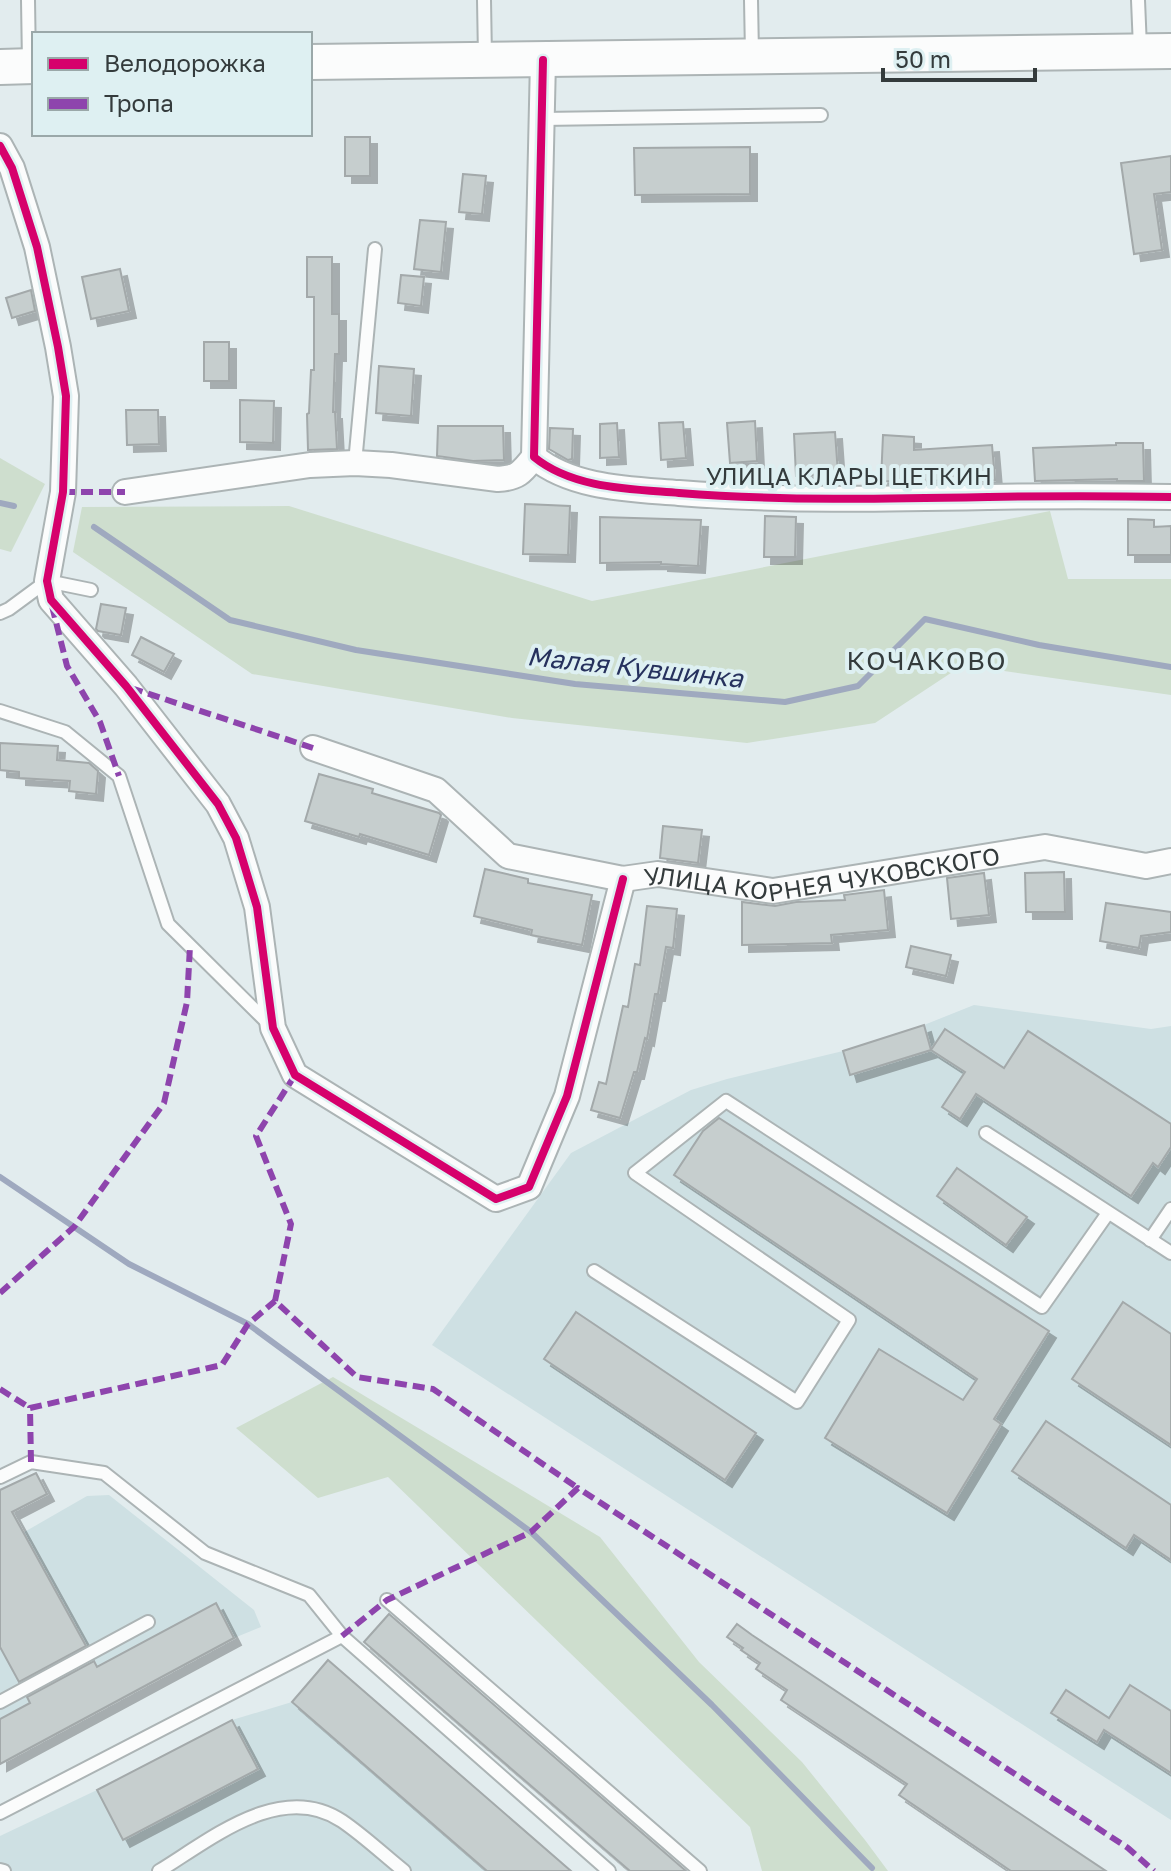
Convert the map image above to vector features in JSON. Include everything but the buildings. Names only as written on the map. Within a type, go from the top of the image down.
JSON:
[{"type":"main road","points":[[312,62],[1155,51]]},
{"type":"street","points":[[511,478],[521,473],[534,457],[543,60]]},
{"type":"street","points":[[0,146],[12,168],[37,247],[66,396],[63,492],[47,581],[51,600],[126,686],[218,804],[236,838],[257,907],[273,1028],[295,1075],[496,1199],[529,1187],[567,1096],[623,879]]},
{"type":"street","name":"УЛИЦА КЛАРЫ ЦЕТКИН","points":[[534,457],[546,467],[582,481],[628,489],[744,498],[1171,497]]},
{"type":"street","points":[[125,492],[310,465],[355,463],[498,479],[582,481]]},
{"type":"street","name":"УЛИЦА КОРНЕЯ ЧУКОВСКОГО","points":[[313,748],[436,790],[508,856],[623,879],[658,874],[773,891],[1045,847],[1146,866],[1171,861]]},
{"type":"lane","points":[[21,67],[28,0]]},
{"type":"lane","points":[[484,0],[486,60]]},
{"type":"lane","points":[[751,0],[752,57]]},
{"type":"lane","points":[[1138,0],[1155,51]]},
{"type":"lane","points":[[542,119],[821,115]]},
{"type":"lane","points":[[355,463],[375,249]]},
{"type":"lane","points":[[0,613],[47,581],[91,590]]},
{"type":"lane","points":[[0,711],[65,732],[119,776],[168,924],[273,1028]]},
{"type":"lane","points":[[594,1271],[797,1402],[849,1320],[635,1173],[726,1101],[1042,1307],[1108,1213]]},
{"type":"lane","points":[[986,1133],[1171,1253]]},
{"type":"lane","points":[[1150,1240],[1171,1209]]},
{"type":"lane","points":[[0,1477],[31,1462],[104,1473],[205,1553],[309,1595],[342,1636],[609,1871]]},
{"type":"lane","points":[[387,1600],[700,1871]]},
{"type":"lane","points":[[0,1702],[148,1622]]},
{"type":"lane","points":[[2,1807],[342,1636]]},
{"type":"lane","points":[[159,1871],[246,1818],[285,1807],[311,1808],[340,1819],[404,1871]]},
{"type":"shaded area","points":[[974,1005],[1151,1029],[1171,1026],[1171,1820],[432,1345],[571,1153],[691,1090],[843,1051]]},
{"type":"shaded area","points":[[109,1495],[254,1610],[261,1627],[234,1638],[0,1764],[0,1546],[87,1496]]},
{"type":"shaded area","points":[[328,1660],[571,1871],[0,1871],[0,1836],[232,1720],[292,1702]]},
{"type":"green space","points":[[0,458],[45,484],[11,552],[0,549]]},
{"type":"green space","points":[[289,506],[592,601],[1050,511],[1068,579],[1171,579],[1171,695],[963,665],[875,723],[747,743],[512,718],[252,674],[73,552],[82,507]]},
{"type":"green space","points":[[333,1377],[600,1537],[699,1662],[802,1762],[888,1871],[762,1871],[750,1827],[388,1477],[318,1498],[236,1428]]},
{"type":"waterway","name":"Малая Кувшинка","points":[[0,503],[14,506]]},
{"type":"waterway","name":"Малая Кувшинка","points":[[94,527],[230,620],[356,650],[575,684],[785,702],[858,686],[925,619],[1039,645],[1171,667]]},
{"type":"waterway","points":[[0,1177],[129,1264],[248,1324],[531,1532],[712,1705],[872,1868]]},
{"type":"marked path","points":[[63,492],[125,492]]},
{"type":"marked path","points":[[52,606],[67,666],[100,722],[119,776]]},
{"type":"marked path","points":[[131,688],[313,748]]},
{"type":"marked path","points":[[0,1293],[74,1227],[164,1103],[187,1002],[190,946]]},
{"type":"marked path","points":[[295,1075],[256,1136],[291,1224],[275,1301],[357,1377],[433,1389],[578,1488]]},
{"type":"marked path","points":[[31,1462],[30,1408],[222,1365],[248,1324],[275,1301]]},
{"type":"marked path","points":[[0,1389],[30,1408]]},
{"type":"marked path","points":[[342,1636],[387,1600],[531,1532],[578,1488],[1128,1848],[1154,1871]]},
{"type":"cycle path","points":[[543,60],[534,457],[566,476],[604,486],[718,496],[834,499],[1171,497]]},
{"type":"cycle path","points":[[0,146],[12,168],[37,247],[66,396],[63,492],[47,581],[51,600],[126,686],[218,804],[236,838],[257,907],[273,1028],[295,1075],[496,1199],[529,1187],[567,1096],[623,879]]},
{"type":"district","name":"КОЧАКОВО","points":[[927,660]]}]
